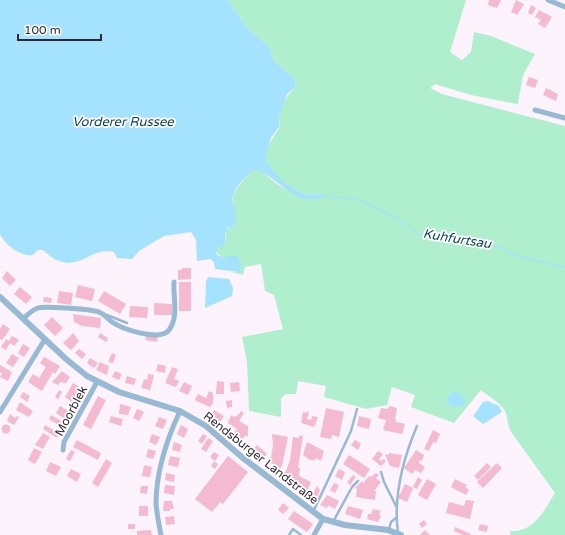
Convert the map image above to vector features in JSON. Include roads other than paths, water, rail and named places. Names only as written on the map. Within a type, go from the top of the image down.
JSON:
[{"type":"street","points":[[548,0],[565,7]]},
{"type":"street","points":[[535,110],[565,118]]},
{"type":"street","points":[[23,319],[39,307],[96,310],[105,314],[111,322],[129,331],[157,335],[164,334],[168,331],[173,322],[175,305],[173,295],[174,282]]},
{"type":"street","name":"Rendsburger Landstraße","points":[[0,297],[77,369],[97,382],[119,392],[180,411],[206,426],[313,512],[324,519],[333,522],[388,530],[400,534]]},
{"type":"street","points":[[0,412],[45,339]]},
{"type":"street","name":"Moorblek","points":[[63,450],[64,442],[97,382]]},
{"type":"street","points":[[161,535],[156,505],[159,472],[164,450],[180,411]]},
{"type":"street","points":[[314,535],[324,519]]},
{"type":"lane","points":[[105,314],[127,323]]},
{"type":"lane","points":[[313,512],[351,431],[356,409]]},
{"type":"lane","points":[[400,534],[396,518],[402,466],[417,426]]},
{"type":"lane","points":[[381,472],[384,482],[397,508]]},
{"type":"lane","points":[[333,522],[352,487],[358,481]]},
{"type":"lane","points":[[388,530],[391,522],[396,518]]},
{"type":"lane","points":[[289,535],[293,529],[301,535]]},
{"type":"water","name":"Vorderer Russee","points":[[0,0],[228,0],[246,27],[267,45],[275,62],[295,79],[296,87],[287,94],[279,117],[279,127],[271,138],[266,154],[266,161],[282,181],[305,195],[319,194],[331,196],[315,199],[299,197],[264,173],[252,170],[234,191],[233,199],[236,221],[231,229],[228,227],[226,228],[225,247],[219,247],[216,252],[217,255],[224,258],[228,256],[237,256],[240,261],[241,269],[238,272],[215,269],[214,262],[210,259],[197,261],[196,240],[191,232],[164,236],[139,251],[132,259],[117,258],[114,252],[105,251],[81,260],[64,262],[54,259],[43,250],[38,250],[33,255],[19,252],[9,246],[0,234]]},
{"type":"water","points":[[208,277],[229,279],[233,288],[232,296],[205,308],[206,281]]},
{"type":"water","points":[[455,391],[466,399],[464,405],[453,407],[447,403],[446,400],[452,392]]},
{"type":"water","points":[[488,401],[499,406],[502,412],[483,424],[473,416],[483,402]]},
{"type":"waterway","name":"Kuhfurtsau","points":[[331,196],[356,199],[369,204],[393,216],[423,237],[497,246],[517,256],[565,267]]}]
